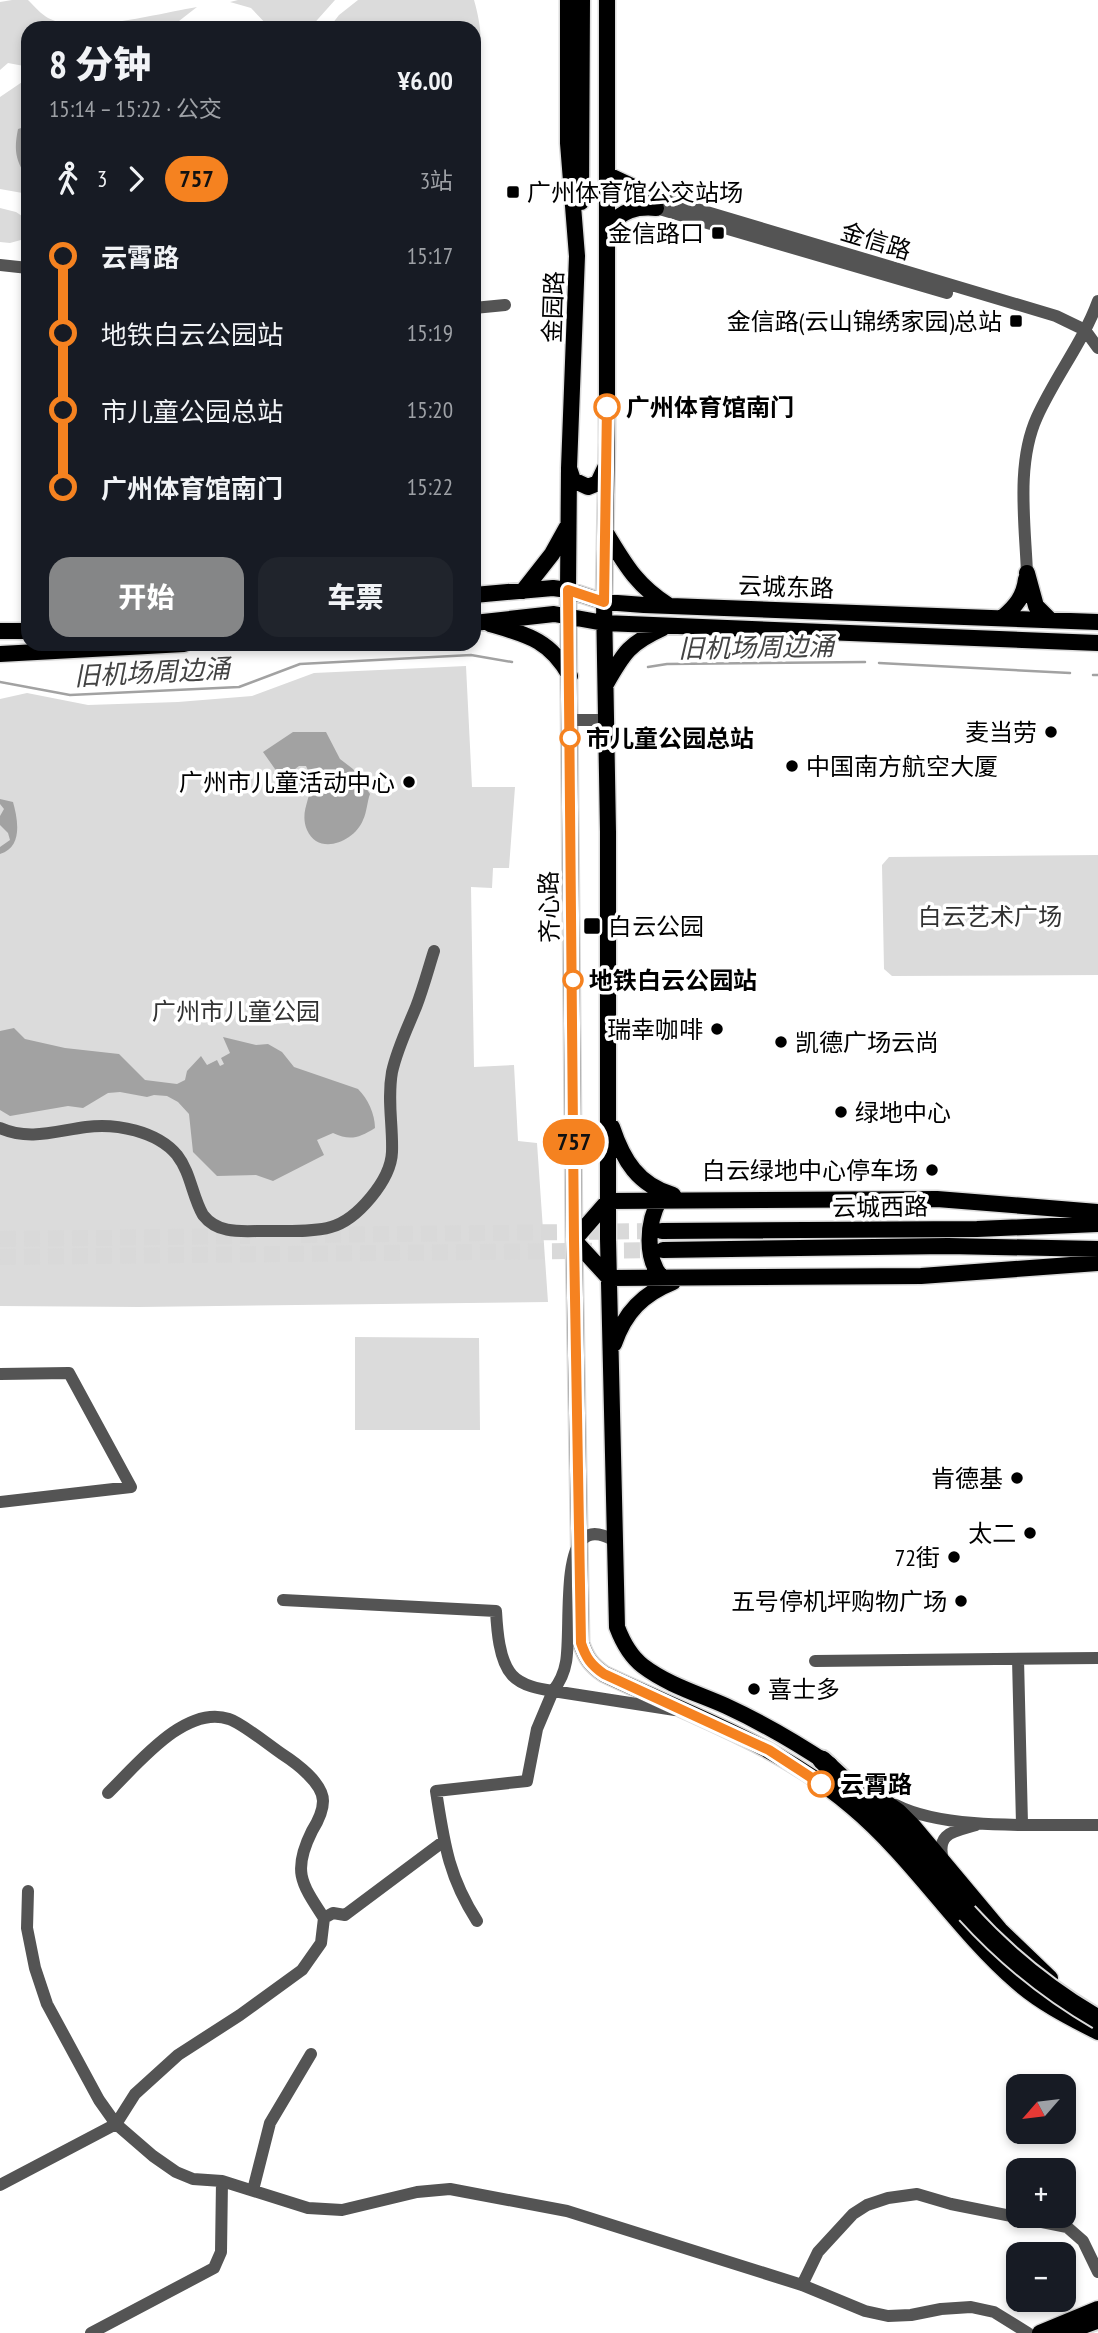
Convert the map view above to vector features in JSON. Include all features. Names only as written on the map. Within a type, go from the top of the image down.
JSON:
[{"type":"highway","points":[[822,1760],[900,1832],[967,1913],[1002,1950],[1034,1978],[1098,2020]]},
{"type":"highway","points":[[1059,2333],[1098,2319]]},
{"type":"main road","name":"金园路","points":[[568,0],[568,143],[578,256],[569,468],[569,616]]},
{"type":"main road","points":[[578,256],[582,161],[582,0]]},
{"type":"main road","points":[[607,0],[604,686],[608,832],[608,1239],[617,1627],[631,1655],[659,1676],[751,1718],[822,1760],[898,1811],[914,1826],[1000,1930],[1054,1981],[1098,2011]]},
{"type":"main road","points":[[608,175],[655,202]]},
{"type":"main road","points":[[608,226],[618,216],[655,202]]},
{"type":"main road","points":[[569,468],[573,480],[588,487],[598,483],[603,477],[606,464]]},
{"type":"main road","points":[[523,591],[552,554],[568,523]]},
{"type":"main road","points":[[606,533],[642,586],[670,606]]},
{"type":"main road","points":[[1003,617],[1023,594],[1027,573]]},
{"type":"main road","points":[[1027,573],[1036,606],[1050,620]]},
{"type":"main road","name":"云城东路","points":[[481,594],[553,588],[604,602],[1098,622]]},
{"type":"main road","points":[[720,607],[720,628]]},
{"type":"main road","name":"云城东路","points":[[481,623],[545,615],[569,616],[604,623],[1098,643]]},
{"type":"main road","name":"齐心路","points":[[569,616],[574,1240]]},
{"type":"main road","points":[[942,616],[942,637]]},
{"type":"main road","points":[[481,624],[533,637],[555,654],[570,676]]},
{"type":"main road","points":[[604,686],[629,648],[666,626]]},
{"type":"main road","points":[[0,631],[21,631]]},
{"type":"main road","points":[[0,654],[55,651]]},
{"type":"main road","points":[[608,1114],[619,1147],[639,1178],[655,1190],[685,1199]]},
{"type":"main road","points":[[660,1199],[651,1224],[651,1258],[663,1279]]},
{"type":"main road","points":[[1098,1212],[937,1199],[608,1201],[574,1240],[581,1643],[585,1656],[604,1674],[769,1750],[849,1804],[906,1859],[978,1945],[1018,1983],[1060,2013],[1098,2032]]},
{"type":"main road","name":"云城西路","points":[[662,1231],[977,1229],[1098,1224]]},
{"type":"main road","points":[[574,1240],[609,1278],[946,1275],[1098,1263]]},
{"type":"main road","name":"云城西路","points":[[663,1250],[948,1246],[1098,1249]]},
{"type":"main road","points":[[611,1374],[612,1349],[630,1312],[648,1293],[681,1279]]},
{"type":"main road","points":[[1040,2333],[1098,2309]]},
{"type":"street","name":"金信路","points":[[655,202],[983,304],[1086,330]]},
{"type":"street","points":[[0,265],[21,267]]},
{"type":"street","points":[[1027,573],[1024,502],[1025,468],[1030,437],[1038,415],[1086,330],[1098,301]]},
{"type":"street","points":[[481,307],[505,305]]},
{"type":"street","points":[[1086,330],[1098,348]]},
{"type":"street","points":[[570,720],[606,720]]},
{"type":"street","points":[[0,1128],[20,1134],[39,1135],[88,1127],[109,1128],[159,1139],[177,1155],[185,1167],[203,1215],[208,1222],[222,1229],[310,1230],[340,1224],[379,1189],[388,1172],[392,1152],[389,1105],[392,1075],[398,1049],[416,1006],[433,951]]},
{"type":"street","points":[[0,1374],[69,1373],[131,1487],[0,1502]]},
{"type":"street","points":[[477,1921],[464,1900],[447,1858],[436,1791],[527,1781],[537,1729],[553,1691],[561,1681],[567,1659],[570,1576],[579,1544],[583,1538],[598,1534],[613,1540]]},
{"type":"street","points":[[283,1600],[496,1611],[498,1642],[512,1675],[533,1688],[684,1711]]},
{"type":"street","points":[[815,1661],[1098,1658]]},
{"type":"street","points":[[1018,1659],[1022,1824]]},
{"type":"street","points":[[0,2185],[116,2124],[135,2094],[178,2055],[302,1970],[321,1943],[324,1918],[306,1890],[299,1865],[323,1800],[303,1768],[230,1719],[201,1717],[175,1730],[108,1793]]},
{"type":"street","points":[[856,1783],[889,1802],[918,1814],[979,1824],[1098,1825]]},
{"type":"street","points":[[943,1861],[940,1850],[948,1834],[979,1824]]},
{"type":"street","points":[[324,1918],[333,1913],[345,1914],[444,1841]]},
{"type":"street","points":[[28,1891],[27,1928],[35,1968],[47,2004],[99,2100],[116,2124],[176,2172],[192,2179],[222,2181],[308,2208],[342,2210],[417,2192],[450,2189],[568,2211],[802,2285],[865,2311],[888,2316],[971,2307],[994,2312],[1028,2333]]},
{"type":"street","points":[[1040,2000],[1052,1996],[1055,1991],[1054,1981]]},
{"type":"street","points":[[1060,2013],[1098,2041]]},
{"type":"street","points":[[253,2190],[270,2123],[311,2054]]},
{"type":"street","points":[[92,2333],[214,2268],[221,2252],[222,2181]]},
{"type":"street","points":[[802,2285],[818,2252],[853,2214],[867,2205],[916,2194],[951,2204],[1067,2227],[1083,2241],[1098,2272]]},
{"type":"green space","points":[[28,0],[48,18],[56,21],[21,21],[21,65],[8,63],[0,70],[0,2]]},
{"type":"green space","points":[[335,0],[316,21],[263,21],[251,8],[230,2]]},
{"type":"green space","points":[[358,0],[474,0],[478,21],[334,21]]},
{"type":"green space","points":[[197,7],[179,21],[121,21]]},
{"type":"green space","points":[[21,83],[21,193],[0,189],[0,97]]},
{"type":"green space","points":[[0,208],[16,212],[21,215],[21,240],[0,242]]},
{"type":"green space","name":"广州市儿童公园","points":[[466,666],[472,787],[515,787],[509,868],[493,868],[492,888],[471,887],[474,1067],[514,1065],[518,1141],[537,1143],[548,1302],[0,1306],[0,699],[27,693],[88,705],[178,702],[252,696],[314,673]]},
{"type":"green space","name":"白云艺术广场","points":[[1098,855],[1098,975],[892,976],[884,969],[882,865],[889,857]]},
{"type":"green space","points":[[355,1337],[479,1338],[480,1430],[355,1430]]},
{"type":"shaded area","points":[[21,128],[21,166],[16,154],[18,129]]},
{"type":"shaded area","points":[[293,732],[326,732],[340,759],[353,769],[370,794],[359,828],[345,840],[328,844],[313,838],[305,821],[311,784],[306,766],[299,766],[282,779],[263,752]]},
{"type":"shaded area","points":[[0,799],[13,802],[17,832],[12,845],[0,854],[0,847],[10,840],[8,833],[0,825],[0,816],[4,809]]},
{"type":"shaded area","points":[[14,1028],[25,1039],[65,1048],[119,1054],[145,1080],[177,1084],[185,1080],[187,1071],[201,1056],[207,1065],[217,1060],[220,1066],[224,1064],[221,1058],[230,1053],[223,1037],[256,1045],[268,1044],[282,1052],[294,1067],[358,1089],[370,1107],[375,1128],[354,1137],[333,1133],[317,1140],[324,1155],[273,1181],[256,1175],[217,1176],[193,1152],[189,1114],[178,1102],[167,1096],[108,1093],[83,1108],[68,1106],[10,1116],[0,1110],[0,1031]]},
{"type":"waterway","name":"旧机场周边涌","points":[[0,682],[70,695],[239,687],[300,664],[471,655],[512,662]]},
{"type":"waterway","name":"旧机场周边涌","points":[[648,667],[667,664],[865,662]]},
{"type":"waterway","name":"旧机场周边涌","points":[[879,663],[1070,673]]},
{"type":"waterway","name":"旧机场周边涌","points":[[1093,675],[1098,675]]},
{"type":"tunnel","points":[[301,1235],[662,1231]]},
{"type":"tunnel","points":[[0,1239],[250,1236]]},
{"type":"tunnel","points":[[0,1257],[663,1250]]},
{"type":"bus line","name":"757","points":[[607,407],[604,602],[568,590],[581,1643],[585,1656],[604,1674],[769,1750],[821,1784]]},
{"type":"place","name":"广州体育馆公交站场","points":[[513,192]]},
{"type":"place","name":"金信路口","points":[[718,233]]},
{"type":"place","name":"金信路(云山锦绣家园)总站","points":[[1016,321]]},
{"type":"place","name":"广州体育馆南门","points":[[607,407]]},
{"type":"place","name":"麦当劳","points":[[1051,732]]},
{"type":"place","name":"市儿童公园总站","points":[[570,738]]},
{"type":"place","name":"中国南方航空大厦","points":[[792,766]]},
{"type":"place","name":"广州市儿童活动中心","points":[[409,782]]},
{"type":"place","name":"白云公园","points":[[592,926]]},
{"type":"place","name":"地铁白云公园站","points":[[573,980]]},
{"type":"place","name":"瑞幸咖啡","points":[[717,1029]]},
{"type":"place","name":"凯德广场云尚","points":[[781,1042]]},
{"type":"place","name":"绿地中心","points":[[841,1112]]},
{"type":"place","name":"白云绿地中心停车场","points":[[932,1170]]},
{"type":"place","name":"肯德基","points":[[1017,1478]]},
{"type":"place","name":"太二","points":[[1030,1533]]},
{"type":"place","name":"72街","points":[[954,1557]]},
{"type":"place","name":"五号停机坪购物广场","points":[[961,1601]]},
{"type":"place","name":"喜士多","points":[[754,1689]]},
{"type":"place","name":"云霄路","points":[[821,1784]]}]
